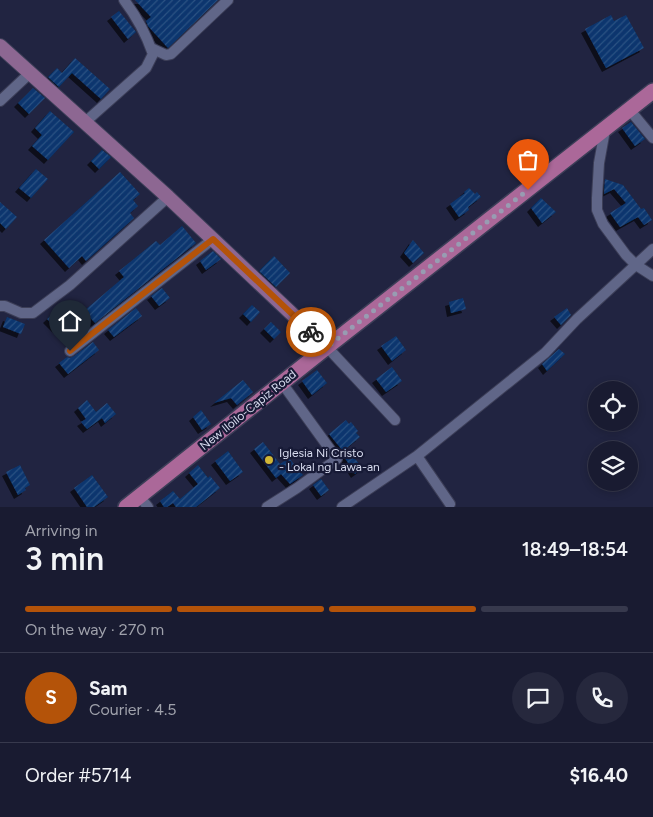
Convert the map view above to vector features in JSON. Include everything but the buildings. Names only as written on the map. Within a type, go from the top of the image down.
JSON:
[{"type":"highway","name":"New Iloilo-Capiz Road","points":[[126,507],[144,502],[282,383],[653,91]]},
{"type":"main road","points":[[0,46],[168,197],[327,347]]},
{"type":"street","points":[[84,123],[146,68],[153,54],[147,37],[135,14],[124,0]]},
{"type":"street","points":[[151,48],[166,55],[170,54],[228,0]]},
{"type":"street","points":[[0,101],[30,73]]},
{"type":"street","points":[[629,109],[653,138]]},
{"type":"street","points":[[605,130],[599,163],[597,210],[603,224],[626,255],[636,265],[653,276]]},
{"type":"street","points":[[0,306],[5,306],[22,313],[33,313],[70,285],[168,197]]},
{"type":"street","points":[[70,351],[213,239]]},
{"type":"street","points":[[342,507],[417,456],[545,353],[577,319],[653,249]]},
{"type":"street","points":[[327,347],[395,420]]},
{"type":"street","points":[[267,507],[337,459],[282,383]]},
{"type":"street","points":[[417,456],[450,504]]},
{"type":"way so far","points":[[311,332],[327,347],[528,190]]},
{"type":"place","name":"Iglesia Ni Cristo - Lokal ng Lawa-an","points":[[269,460]]},
{"type":"route","points":[[70,351],[213,239],[311,332]]}]
